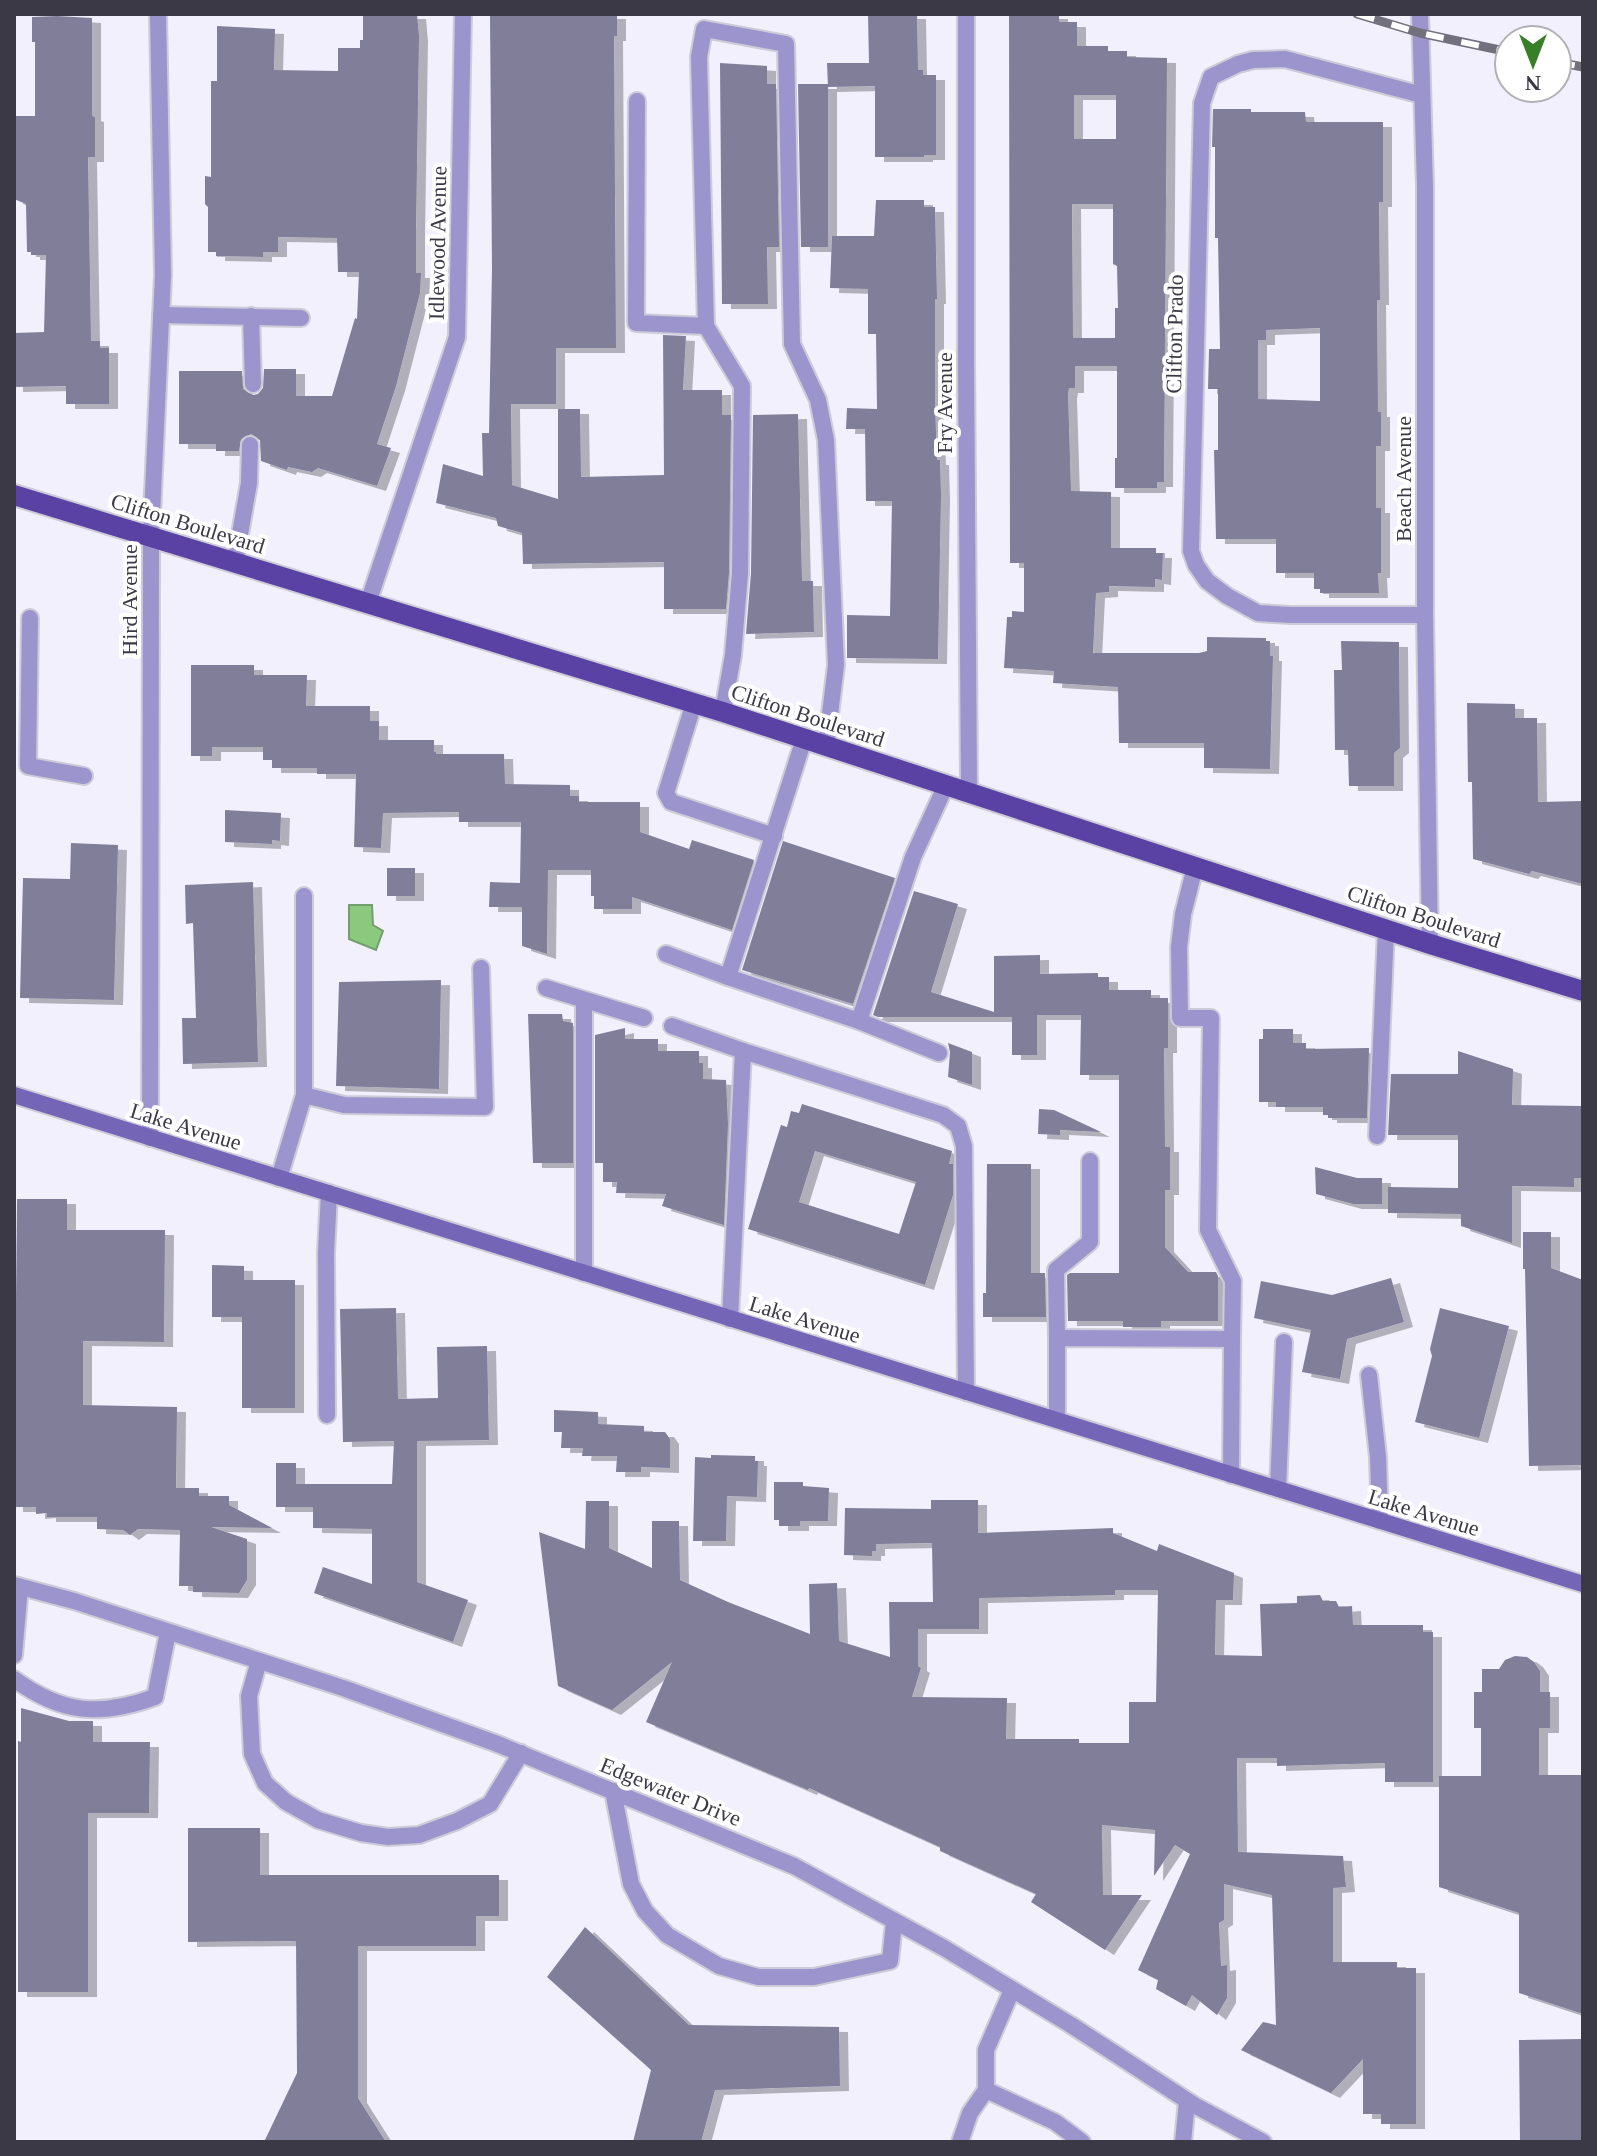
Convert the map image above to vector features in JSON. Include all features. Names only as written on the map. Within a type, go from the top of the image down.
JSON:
[{"type":"main road","name":"Clifton Boulevard","points":[[14,495],[723,712],[1430,944],[1583,991]]},
{"type":"street","name":"Hird Avenue","points":[[150,1138],[151,536],[163,275],[158,14]]},
{"type":"street","name":"Idlewood Avenue","points":[[368,603],[457,337],[463,14]]},
{"type":"street","name":"Fry Avenue","points":[[966,14],[969,792]]},
{"type":"street","name":"Beach Avenue","points":[[1420,14],[1425,188],[1425,615],[1430,944]]},
{"type":"street","points":[[723,712],[733,655],[740,573],[742,386],[706,326],[699,57],[703,21],[786,44],[792,344],[818,400],[826,440],[836,665],[826,747]]},
{"type":"street","name":"Clifton Prado","points":[[1422,95],[1285,59],[1264,58],[1238,64],[1211,77],[1202,103],[1191,551],[1196,565],[1214,588],[1258,613],[1425,615]]},
{"type":"street","points":[[637,101],[636,323],[706,326]]},
{"type":"street","points":[[161,315],[301,318]]},
{"type":"street","points":[[251,316],[253,384]]},
{"type":"street","points":[[235,562],[249,483],[250,445]]},
{"type":"street","points":[[30,618],[28,766],[84,776]]},
{"type":"street","points":[[694,703],[667,798],[671,802],[774,836]]},
{"type":"street","points":[[728,977],[804,739]]},
{"type":"street","points":[[859,1021],[913,857],[946,785]]},
{"type":"street","points":[[1195,867],[1183,914],[1179,947],[1180,1018],[1211,1018],[1208,1230],[1233,1281],[1231,1475]]},
{"type":"street","points":[[279,1178],[304,1095],[304,896]]},
{"type":"street","points":[[1377,1136],[1386,929]]},
{"type":"street","points":[[666,954],[859,1021],[939,1053]]},
{"type":"street","points":[[304,1095],[344,1105],[485,1107],[481,968]]},
{"type":"street","points":[[546,988],[644,1018]]},
{"type":"street","points":[[584,1001],[584,1273]]},
{"type":"street","points":[[672,1026],[943,1115],[958,1126],[964,1146],[966,1392]]},
{"type":"street","points":[[730,1319],[743,1051]]},
{"type":"street","name":"Lake Avenue","points":[[14,1095],[1583,1584]]},
{"type":"street","points":[[1057,1420],[1056,1270],[1090,1242],[1090,1161]]},
{"type":"street","points":[[327,1415],[326,1253],[329,1193]]},
{"type":"street","points":[[1057,1338],[1232,1339]]},
{"type":"street","points":[[1278,1489],[1284,1342]]},
{"type":"street","points":[[1369,1375],[1378,1457],[1380,1521]]},
{"type":"street","points":[[14,1655],[17,1586]]},
{"type":"street","name":"Edgewater Drive","points":[[17,1586],[74,1601],[343,1688],[521,1753],[794,1866],[944,1948],[1071,2025],[1187,2101],[1263,2142]]},
{"type":"street","points":[[14,1679],[51,1702],[75,1708],[102,1710],[129,1707],[155,1697],[168,1632]]},
{"type":"street","points":[[259,1661],[249,1696],[252,1754],[265,1783],[286,1802],[318,1820],[361,1833],[388,1837],[419,1835],[490,1804],[521,1753]]},
{"type":"street","points":[[613,1791],[631,1884],[645,1911],[667,1935],[719,1966],[758,1977],[814,1977],[890,1961],[894,1922]]},
{"type":"street","points":[[960,2142],[970,2113],[986,2090],[986,2050],[1012,1990]]},
{"type":"street","points":[[986,2090],[1055,2122],[1082,2142]]},
{"type":"street","points":[[1183,2142],[1187,2101]]},
{"type":"shaded area","points":[[349,905],[372,905],[373,925],[383,931],[376,950],[349,939]]},
{"type":"building","points":[[363,14],[417,14],[419,36],[416,273],[421,273],[420,293],[377,444],[391,448],[377,486],[318,468],[312,472],[288,467],[287,470],[261,461],[260,440],[251,434],[241,439],[239,451],[216,451],[216,444],[179,444],[179,371],[242,371],[243,389],[253,395],[263,388],[264,369],[296,369],[296,396],[332,396],[357,319],[359,272],[338,272],[337,238],[278,237],[278,252],[263,252],[263,257],[216,256],[216,252],[208,252],[205,176],[211,177],[211,81],[217,81],[217,26],[275,29],[274,70],[338,71],[338,48],[360,48]]},
{"type":"building","points":[[490,14],[617,14],[617,36],[614,36],[616,348],[556,348],[556,404],[511,404],[512,485],[558,499],[558,409],[580,409],[581,477],[664,475],[663,335],[686,336],[683,390],[722,390],[722,415],[731,415],[726,609],[664,609],[664,562],[523,564],[522,533],[498,526],[496,518],[436,503],[443,464],[483,476],[482,433],[489,433],[492,269]]},
{"type":"building","points":[[868,14],[917,14],[918,70],[923,70],[923,75],[936,75],[936,155],[875,157],[875,86],[828,87],[827,63],[869,63]]},
{"type":"building","points":[[1009,14],[1059,14],[1059,22],[1077,22],[1077,46],[1108,46],[1108,51],[1127,51],[1127,57],[1167,58],[1164,482],[1157,482],[1157,488],[1115,488],[1117,366],[1075,366],[1075,388],[1069,388],[1068,394],[1071,491],[1111,492],[1111,548],[1156,548],[1156,553],[1163,553],[1162,580],[1155,579],[1155,587],[1109,586],[1109,592],[1096,593],[1093,653],[1199,653],[1207,651],[1207,637],[1266,638],[1270,641],[1270,656],[1273,656],[1270,769],[1204,768],[1204,743],[1119,743],[1118,687],[1053,683],[1054,671],[1004,668],[1007,617],[1012,617],[1012,611],[1024,612],[1024,563],[1010,563]],"holes":[[[1074,95],[1116,95],[1116,139],[1074,139]],[[1072,204],[1113,204],[1113,264],[1117,266],[1118,308],[1115,308],[1115,338],[1073,338]]]},
{"type":"building","points":[[32,17],[92,18],[95,157],[88,157],[91,341],[100,341],[100,348],[109,348],[109,404],[66,404],[66,386],[14,387],[14,333],[44,332],[46,255],[27,252],[26,204],[14,199],[14,116],[35,116]]},
{"type":"building","points":[[720,63],[767,66],[767,84],[776,84],[779,247],[767,247],[768,304],[722,304]]},
{"type":"building","points":[[798,84],[828,84],[828,247],[801,247]]},
{"type":"building","points":[[1213,109],[1305,112],[1306,122],[1383,122],[1383,202],[1379,202],[1380,300],[1377,300],[1378,412],[1381,412],[1381,446],[1376,446],[1376,508],[1381,508],[1379,593],[1320,593],[1320,589],[1314,589],[1314,573],[1276,573],[1276,539],[1216,539],[1214,450],[1218,450],[1218,389],[1208,389],[1209,349],[1220,349],[1215,147],[1212,147]],"holes":[[[1320,328],[1320,401],[1258,399],[1258,340],[1266,340],[1266,330]]]},
{"type":"building","points":[[876,200],[924,200],[924,207],[935,207],[935,405],[941,495],[938,659],[847,658],[847,615],[890,616],[892,501],[866,501],[865,429],[846,429],[847,408],[877,409],[876,334],[868,334],[868,289],[830,288],[832,236],[874,236]]},
{"type":"building","points":[[798,414],[802,581],[813,581],[814,632],[746,634],[751,573],[753,415]]},
{"type":"building","points":[[1341,641],[1399,642],[1400,748],[1394,753],[1394,786],[1349,786],[1348,750],[1335,750],[1334,670],[1342,670]]},
{"type":"building","points":[[191,665],[254,665],[254,675],[307,675],[306,706],[370,706],[370,721],[379,721],[379,740],[434,740],[436,754],[504,754],[505,784],[570,785],[570,796],[579,796],[579,802],[640,802],[640,832],[689,849],[692,840],[754,860],[732,930],[632,897],[632,909],[594,909],[591,870],[548,870],[547,954],[522,946],[522,907],[489,907],[490,882],[520,883],[521,822],[459,822],[459,812],[383,813],[381,848],[354,847],[356,774],[317,774],[317,768],[272,768],[272,760],[263,760],[263,747],[212,747],[212,756],[191,756]]},
{"type":"building","points":[[1467,703],[1515,704],[1515,718],[1537,718],[1538,802],[1583,801],[1583,884],[1473,859]]},
{"type":"building","points":[[225,810],[281,813],[280,841],[272,840],[272,844],[225,842]]},
{"type":"building","points":[[783,841],[895,878],[853,1004],[742,970]]},
{"type":"building","points":[[71,843],[118,845],[114,1000],[20,998],[23,878],[70,879]]},
{"type":"building","points":[[387,868],[415,868],[415,896],[387,896]]},
{"type":"building","points":[[253,882],[258,1062],[183,1064],[182,1018],[196,1018],[193,923],[186,924],[185,885]]},
{"type":"building","points":[[914,891],[958,904],[931,992],[994,1012],[994,956],[1040,955],[1040,974],[1098,973],[1098,977],[1109,977],[1109,990],[1151,990],[1151,998],[1168,998],[1168,1048],[1164,1048],[1165,1147],[1170,1147],[1170,1190],[1165,1190],[1165,1247],[1188,1272],[1216,1272],[1218,1321],[1161,1321],[1161,1327],[1123,1327],[1123,1321],[1068,1321],[1067,1275],[1119,1273],[1119,1075],[1080,1075],[1081,1015],[1037,1015],[1037,1055],[1012,1055],[1012,1017],[873,1015]]},
{"type":"building","points":[[441,980],[439,1089],[336,1086],[339,982]]},
{"type":"building","points":[[528,1014],[562,1014],[563,1021],[573,1023],[573,1163],[533,1163]]},
{"type":"building","points":[[625,1028],[625,1039],[658,1039],[658,1051],[699,1051],[703,1079],[726,1080],[728,1124],[724,1225],[662,1206],[666,1194],[616,1193],[617,1182],[603,1182],[603,1163],[595,1163],[595,1035]]},
{"type":"building","points":[[1263,1029],[1293,1029],[1293,1043],[1306,1043],[1306,1049],[1369,1048],[1367,1118],[1328,1118],[1328,1115],[1323,1115],[1323,1107],[1276,1107],[1276,1102],[1259,1102],[1259,1039],[1263,1039]]},
{"type":"building","points":[[948,1043],[972,1052],[972,1085],[948,1077]]},
{"type":"building","points":[[1458,1051],[1513,1069],[1512,1105],[1582,1106],[1581,1178],[1574,1178],[1574,1187],[1512,1186],[1512,1243],[1461,1226],[1461,1214],[1388,1213],[1388,1187],[1458,1188],[1458,1135],[1388,1135],[1391,1074],[1458,1074]]},
{"type":"building","points":[[802,1104],[952,1151],[949,1164],[953,1164],[953,1195],[925,1285],[748,1229],[781,1125],[787,1127],[791,1111],[799,1113]],"holes":[[[815,1151],[916,1182],[899,1234],[799,1202]]]},
{"type":"building","points":[[1039,1109],[1054,1110],[1101,1132],[1060,1130],[1060,1135],[1038,1134]]},
{"type":"building","points":[[987,1164],[1031,1164],[1031,1273],[1045,1273],[1046,1317],[983,1317]]},
{"type":"building","points":[[1315,1167],[1357,1178],[1382,1178],[1382,1204],[1353,1204],[1316,1194]]},
{"type":"building","points":[[17,1199],[67,1199],[67,1230],[165,1230],[164,1342],[83,1341],[83,1405],[177,1407],[176,1488],[199,1488],[199,1496],[229,1496],[229,1505],[272,1528],[211,1527],[247,1539],[247,1580],[239,1593],[193,1592],[193,1586],[179,1586],[180,1530],[138,1529],[130,1535],[123,1530],[97,1529],[97,1517],[47,1517],[47,1513],[36,1514],[36,1507],[14,1507]]},
{"type":"building","points":[[1523,1232],[1551,1232],[1551,1268],[1583,1280],[1583,1465],[1529,1466]]},
{"type":"building","points":[[212,1265],[244,1266],[244,1280],[295,1280],[295,1408],[242,1408],[242,1317],[212,1317]]},
{"type":"building","points":[[1391,1278],[1404,1322],[1347,1339],[1340,1379],[1302,1372],[1311,1330],[1254,1318],[1261,1281],[1332,1295]]},
{"type":"building","points":[[396,1308],[398,1399],[438,1398],[437,1347],[487,1346],[489,1440],[417,1441],[417,1582],[468,1600],[453,1642],[314,1593],[323,1567],[372,1584],[372,1529],[313,1528],[313,1507],[276,1507],[276,1463],[296,1463],[296,1484],[392,1484],[394,1441],[343,1442],[340,1309]]},
{"type":"building","points":[[1440,1308],[1509,1326],[1479,1438],[1415,1422],[1432,1356],[1430,1349]]},
{"type":"building","points":[[554,1410],[598,1412],[598,1424],[644,1426],[644,1432],[665,1432],[670,1439],[670,1468],[641,1467],[641,1472],[616,1472],[617,1456],[582,1456],[583,1448],[561,1448],[562,1432],[554,1432]]},
{"type":"building","points":[[711,1455],[755,1456],[755,1461],[758,1461],[757,1497],[727,1496],[726,1541],[693,1541],[695,1457],[711,1458]]},
{"type":"building","points":[[774,1482],[803,1482],[803,1486],[829,1488],[828,1521],[800,1521],[800,1526],[779,1526],[779,1520],[774,1520]]},
{"type":"building","points":[[931,1500],[978,1500],[978,1533],[1113,1528],[1113,1533],[1157,1551],[1159,1544],[1234,1573],[1233,1600],[1216,1600],[1215,1655],[1262,1656],[1260,1604],[1297,1603],[1297,1596],[1320,1595],[1323,1601],[1336,1601],[1339,1607],[1352,1606],[1353,1625],[1423,1625],[1423,1632],[1433,1632],[1433,1782],[1385,1782],[1385,1763],[1277,1766],[1277,1758],[1237,1758],[1238,1852],[1343,1856],[1346,1887],[1333,1888],[1333,1962],[1397,1962],[1397,1968],[1416,1968],[1416,2124],[1381,2124],[1381,2114],[1363,2114],[1363,2059],[1331,2093],[1241,2050],[1263,2022],[1276,2025],[1272,1895],[1224,1884],[1224,1920],[1219,1923],[1221,1966],[1227,1965],[1227,1998],[1217,2015],[1192,1995],[1186,2006],[1156,1989],[1158,1980],[1138,1970],[1190,1854],[1175,1845],[1154,1876],[1155,1830],[1102,1825],[1103,1895],[1142,1895],[1105,1950],[1031,1902],[1036,1894],[809,1788],[646,1722],[672,1662],[612,1710],[558,1686],[539,1532],[585,1549],[586,1501],[609,1501],[609,1548],[652,1568],[652,1521],[679,1521],[680,1580],[810,1634],[809,1584],[837,1583],[839,1641],[890,1657],[889,1602],[933,1602],[932,1543],[876,1544],[872,1556],[844,1555],[845,1508],[931,1509]],"holes":[[[1115,1590],[1158,1590],[1156,1702],[1129,1702],[1129,1743],[1006,1739],[1007,1698],[912,1697],[921,1668],[918,1666],[918,1629],[979,1629],[979,1598],[1115,1595]]]},
{"type":"building","points":[[1515,1656],[1527,1657],[1534,1662],[1540,1671],[1540,1692],[1550,1692],[1550,1728],[1539,1728],[1539,1775],[1583,1775],[1583,2014],[1519,1993],[1519,1913],[1439,1887],[1439,1776],[1481,1776],[1481,1728],[1474,1728],[1474,1692],[1482,1692],[1482,1669],[1499,1669],[1505,1660]]},
{"type":"building","points":[[21,1708],[69,1721],[93,1721],[93,1742],[150,1742],[149,1813],[88,1813],[88,1992],[18,1992],[18,1741],[21,1742]]},
{"type":"building","points":[[188,1828],[260,1828],[260,1875],[499,1875],[499,1916],[476,1916],[476,1946],[358,1946],[358,2098],[386,2142],[264,2142],[297,2073],[296,1941],[188,1942]]},
{"type":"building","points":[[585,1927],[689,2025],[839,2027],[840,2086],[715,2090],[701,2142],[633,2142],[651,2070],[547,1977]]},
{"type":"building","points":[[1581,2039],[1582,2142],[1520,2142],[1519,2040]]},
{"type":"railway","points":[[1357,14],[1420,33],[1493,49]]},
{"type":"railway","points":[[1573,65],[1583,67]]}]
